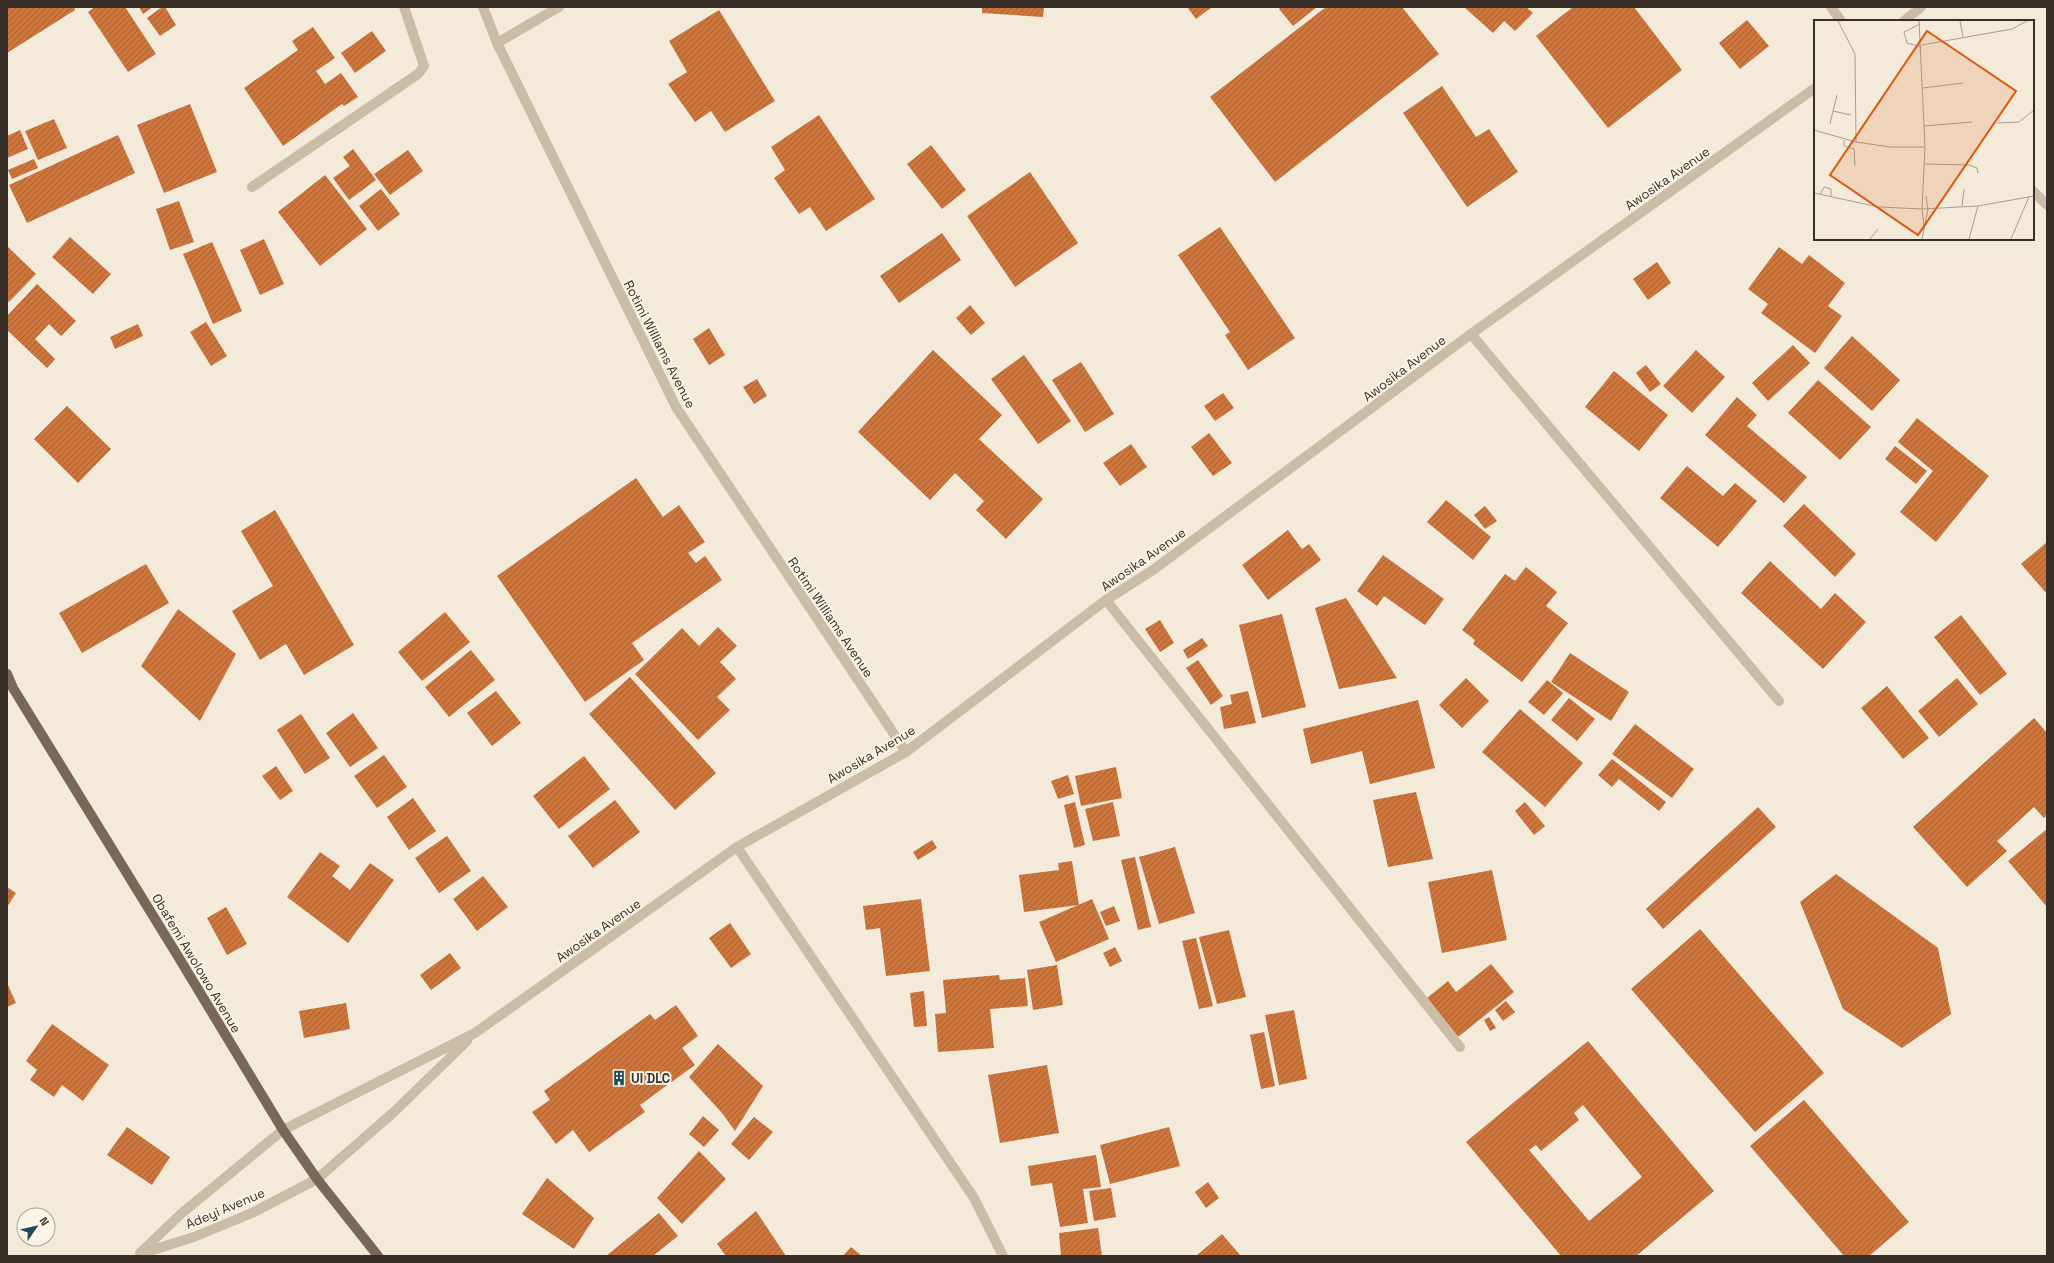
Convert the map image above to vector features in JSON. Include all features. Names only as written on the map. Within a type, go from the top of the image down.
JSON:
[{"type":"main road","name":"Obafemi Awolowo Avenue","points":[[7,674],[18,695],[180,958],[283,1130],[317,1179],[378,1256]]},
{"type":"street","points":[[252,187],[418,74],[424,66],[404,7]]},
{"type":"street","name":"Rotimi Williams Avenue","points":[[483,7],[497,43],[676,407],[906,752]]},
{"type":"street","points":[[497,43],[559,7]]},
{"type":"street","points":[[1831,7],[1840,20]]},
{"type":"street","points":[[1905,20],[1921,7]]},
{"type":"street","name":"Awosika Avenue","points":[[283,1130],[475,1033],[737,848],[906,752],[1106,600],[1177,552],[1471,334],[1814,89]]},
{"type":"street","points":[[2034,192],[2047,205]]},
{"type":"street","points":[[1471,334],[1780,701]]},
{"type":"street","points":[[1106,600],[1460,1047]]},
{"type":"street","points":[[737,848],[974,1198],[1003,1256]]},
{"type":"street","name":"Awosika Avenue","points":[[317,1179],[394,1112],[475,1033]]},
{"type":"street","name":"Adeyi Avenue","points":[[138,1255],[182,1213],[283,1130]]},
{"type":"street","name":"Adeyi Avenue","points":[[138,1255],[194,1237],[252,1213],[317,1179]]},
{"type":"building","points":[[7,7],[74,7],[75,10],[7,53]]},
{"type":"building","points":[[95,7],[125,7],[156,54],[128,72],[88,12]]},
{"type":"building","points":[[139,7],[153,7],[143,14]]},
{"type":"building","points":[[162,7],[165,7],[176,25],[160,36],[147,18]]},
{"type":"building","points":[[982,7],[1044,7],[1043,17],[982,13]]},
{"type":"building","points":[[1187,7],[1212,7],[1196,19]]},
{"type":"building","points":[[1281,7],[1317,7],[1293,26],[1279,9]]},
{"type":"building","points":[[1326,7],[1402,7],[1439,54],[1275,182],[1210,97]]},
{"type":"building","points":[[1464,7],[1526,7],[1533,13],[1515,31],[1504,21],[1493,33]]},
{"type":"building","points":[[1573,7],[1634,7],[1682,70],[1608,128],[1536,36]]},
{"type":"building","points":[[719,10],[775,101],[725,132],[711,111],[695,122],[668,84],[687,72],[669,41]]},
{"type":"building","points":[[1747,20],[1769,46],[1740,69],[1719,43]]},
{"type":"building","points":[[313,27],[335,58],[316,71],[325,84],[341,73],[358,97],[344,106],[342,104],[283,146],[244,88],[298,50],[292,41]]},
{"type":"building","points":[[372,31],[386,51],[355,73],[341,53]]},
{"type":"building","points":[[1442,86],[1476,137],[1489,129],[1518,172],[1467,207],[1403,113]]},
{"type":"building","points":[[190,104],[217,172],[164,193],[137,125]]},
{"type":"building","points":[[819,115],[875,199],[826,231],[810,207],[799,214],[774,178],[785,170],[771,147]]},
{"type":"building","points":[[54,119],[67,148],[38,160],[25,131]]},
{"type":"building","points":[[20,130],[28,149],[7,158],[7,136]]},
{"type":"building","points":[[118,135],[135,173],[27,223],[9,185]]},
{"type":"building","points":[[931,145],[966,190],[942,209],[907,164]]},
{"type":"building","points":[[353,149],[376,180],[349,200],[333,178],[350,166],[343,157]]},
{"type":"building","points":[[408,150],[423,171],[390,195],[374,174]]},
{"type":"building","points":[[34,159],[38,168],[12,179],[8,170]]},
{"type":"building","points":[[1030,172],[1078,243],[1015,287],[967,216]]},
{"type":"building","points":[[325,175],[367,229],[320,266],[278,212]]},
{"type":"building","points":[[381,189],[400,214],[378,231],[359,206]]},
{"type":"building","points":[[179,201],[194,242],[170,250],[156,209]]},
{"type":"building","points":[[1220,227],[1295,338],[1248,370],[1225,335],[1230,332],[1178,255]]},
{"type":"building","points":[[942,233],[961,260],[899,303],[880,276]]},
{"type":"building","points":[[70,237],[111,274],[93,294],[52,257]]},
{"type":"building","points":[[264,239],[284,284],[260,295],[240,250]]},
{"type":"building","points":[[212,242],[242,311],[213,324],[183,254]]},
{"type":"building","points":[[7,246],[36,274],[9,302],[7,300]]},
{"type":"building","points":[[1779,247],[1802,264],[1809,255],[1845,283],[1828,306],[1842,316],[1815,353],[1761,313],[1768,304],[1748,289]]},
{"type":"building","points":[[1657,262],[1671,283],[1648,300],[1633,279]]},
{"type":"building","points":[[37,284],[76,321],[61,336],[49,324],[35,339],[55,359],[47,368],[7,330],[7,316]]},
{"type":"building","points":[[970,305],[985,323],[971,335],[956,318]]},
{"type":"building","points":[[206,322],[227,356],[211,366],[190,332]]},
{"type":"building","points":[[138,324],[143,336],[115,349],[110,337]]},
{"type":"building","points":[[709,328],[725,355],[709,365],[693,339]]},
{"type":"building","points":[[1852,336],[1900,380],[1872,411],[1824,368]]},
{"type":"building","points":[[1793,345],[1810,363],[1768,401],[1752,383]]},
{"type":"building","points":[[933,350],[1002,415],[979,439],[1043,499],[1006,539],[976,510],[984,501],[955,473],[930,500],[858,432]]},
{"type":"building","points":[[1696,350],[1725,377],[1692,413],[1663,386]]},
{"type":"building","points":[[1024,355],[1071,421],[1038,444],[991,379]]},
{"type":"building","points":[[1081,362],[1114,414],[1085,432],[1052,380]]},
{"type":"building","points":[[1646,365],[1661,384],[1650,392],[1636,373]]},
{"type":"building","points":[[1614,371],[1668,415],[1639,451],[1585,407]]},
{"type":"building","points":[[757,379],[767,396],[754,404],[743,387]]},
{"type":"building","points":[[1818,380],[1871,427],[1840,460],[1788,413]]},
{"type":"building","points":[[1223,393],[1234,408],[1215,421],[1204,406]]},
{"type":"building","points":[[1737,397],[1757,415],[1747,426],[1807,477],[1784,503],[1705,435]]},
{"type":"building","points":[[67,406],[111,449],[78,483],[34,439]]},
{"type":"building","points":[[1917,418],[1989,476],[1936,542],[1900,512],[1933,471],[1898,442]]},
{"type":"building","points":[[1209,433],[1232,463],[1213,476],[1191,447]]},
{"type":"building","points":[[1131,444],[1147,467],[1120,486],[1103,463]]},
{"type":"building","points":[[1895,446],[1927,471],[1916,484],[1885,459]]},
{"type":"building","points":[[1687,466],[1723,496],[1735,483],[1757,501],[1718,547],[1660,498]]},
{"type":"building","points":[[636,478],[663,517],[679,505],[705,542],[688,553],[696,563],[705,556],[722,580],[632,643],[644,660],[585,702],[497,576]]},
{"type":"building","points":[[1446,500],[1491,537],[1473,560],[1427,522]]},
{"type":"building","points":[[1804,504],[1856,554],[1835,577],[1783,526]]},
{"type":"building","points":[[1485,506],[1497,521],[1485,529],[1474,515]]},
{"type":"building","points":[[275,510],[354,645],[304,675],[286,644],[260,660],[232,611],[273,586],[241,531]]},
{"type":"building","points":[[1288,530],[1302,549],[1309,544],[1321,560],[1268,600],[1242,565]]},
{"type":"building","points":[[2047,542],[2047,594],[2021,564]]},
{"type":"building","points":[[1383,555],[1444,599],[1425,625],[1384,596],[1377,606],[1357,591]]},
{"type":"building","points":[[1770,561],[1821,609],[1835,593],[1866,622],[1823,669],[1741,593]]},
{"type":"building","points":[[146,564],[169,603],[82,653],[59,613]]},
{"type":"building","points":[[1526,567],[1557,592],[1546,606],[1568,623],[1522,682],[1473,644],[1475,640],[1462,630],[1505,574],[1515,581]]},
{"type":"building","points":[[1346,598],[1397,678],[1339,689],[1315,608]]},
{"type":"building","points":[[178,609],[236,654],[200,721],[141,666]]},
{"type":"building","points":[[445,612],[470,642],[422,681],[398,652]]},
{"type":"building","points":[[1282,614],[1306,707],[1262,718],[1239,625]]},
{"type":"building","points":[[1961,615],[2007,674],[1980,695],[1934,637]]},
{"type":"building","points":[[1160,620],[1174,643],[1160,652],[1145,629]]},
{"type":"building","points":[[718,627],[737,646],[720,662],[736,679],[717,697],[730,710],[698,740],[635,674],[682,628],[699,646]]},
{"type":"building","points":[[1202,638],[1208,646],[1188,659],[1183,650]]},
{"type":"building","points":[[471,650],[495,680],[449,717],[425,687]]},
{"type":"building","points":[[1570,653],[1629,692],[1611,721],[1551,682]]},
{"type":"building","points":[[1198,660],[1223,696],[1211,705],[1186,668]]},
{"type":"building","points":[[630,677],[716,773],[675,810],[589,714]]},
{"type":"building","points":[[1466,678],[1489,701],[1462,728],[1439,705]]},
{"type":"building","points":[[1957,678],[1978,704],[1939,737],[1918,711]]},
{"type":"building","points":[[1547,680],[1563,693],[1544,715],[1528,702]]},
{"type":"building","points":[[1887,686],[1929,738],[1903,759],[1861,708]]},
{"type":"building","points":[[496,691],[521,723],[492,746],[467,713]]},
{"type":"building","points":[[1248,691],[1256,723],[1224,729],[1220,707],[1232,704],[1230,695]]},
{"type":"building","points":[[1569,698],[1595,719],[1577,741],[1551,720]]},
{"type":"building","points":[[1418,700],[1435,768],[1370,784],[1362,751],[1311,764],[1303,729]]},
{"type":"building","points":[[1520,709],[1583,763],[1545,807],[1482,752]]},
{"type":"building","points":[[353,713],[378,748],[350,767],[326,733]]},
{"type":"building","points":[[301,714],[330,758],[305,774],[277,730]]},
{"type":"building","points":[[2034,718],[2047,733],[2047,815],[2044,818],[2034,807],[1997,841],[2007,851],[1967,887],[1913,827]]},
{"type":"building","points":[[1635,724],[1694,769],[1672,798],[1612,754]]},
{"type":"building","points":[[384,755],[407,787],[377,808],[354,776]]},
{"type":"building","points":[[584,756],[610,789],[559,829],[533,796]]},
{"type":"building","points":[[1612,759],[1666,802],[1659,811],[1619,779],[1612,787],[1598,775]]},
{"type":"building","points":[[276,766],[293,791],[280,800],[262,776]]},
{"type":"building","points":[[1116,767],[1122,798],[1081,806],[1075,776]]},
{"type":"building","points":[[1068,775],[1074,794],[1058,799],[1051,781]]},
{"type":"building","points":[[1416,792],[1433,859],[1388,867],[1373,800]]},
{"type":"building","points":[[413,798],[436,831],[409,850],[387,817]]},
{"type":"building","points":[[615,800],[640,832],[593,868],[568,836]]},
{"type":"building","points":[[1075,802],[1085,845],[1074,848],[1064,805]]},
{"type":"building","points":[[1113,802],[1120,836],[1093,841],[1085,809]]},
{"type":"building","points":[[1525,802],[1545,826],[1534,835],[1515,811]]},
{"type":"building","points":[[1758,807],[1776,827],[1663,929],[1646,909]]},
{"type":"building","points":[[2047,829],[2047,907],[2008,861]]},
{"type":"building","points":[[447,836],[471,871],[439,893],[415,858]]},
{"type":"building","points":[[932,840],[937,848],[918,860],[913,852]]},
{"type":"building","points":[[1175,847],[1195,913],[1159,924],[1139,857]]},
{"type":"building","points":[[320,852],[340,866],[332,876],[350,890],[370,863],[394,880],[348,943],[287,897]]},
{"type":"building","points":[[1135,857],[1151,927],[1138,930],[1121,860]]},
{"type":"building","points":[[1072,861],[1079,905],[1024,912],[1019,875],[1059,870],[1058,863]]},
{"type":"building","points":[[1492,870],[1507,940],[1442,953],[1428,882]]},
{"type":"building","points":[[1836,874],[1938,948],[1951,1014],[1902,1048],[1843,1009],[1800,902]]},
{"type":"building","points":[[483,876],[508,907],[477,931],[453,899]]},
{"type":"building","points":[[7,887],[16,893],[7,907]]},
{"type":"building","points":[[921,899],[930,971],[886,976],[880,928],[866,930],[863,906]]},
{"type":"building","points":[[1092,899],[1109,939],[1056,962],[1039,922]]},
{"type":"building","points":[[1114,906],[1120,921],[1106,926],[1100,912]]},
{"type":"building","points":[[226,907],[247,944],[227,955],[207,918]]},
{"type":"building","points":[[730,923],[751,954],[731,968],[709,938]]},
{"type":"building","points":[[1700,929],[1824,1073],[1755,1132],[1631,989]]},
{"type":"building","points":[[1229,930],[1246,997],[1217,1004],[1199,937]]},
{"type":"building","points":[[1196,938],[1213,1006],[1199,1009],[1182,941]]},
{"type":"building","points":[[1115,947],[1122,961],[1110,967],[1103,953]]},
{"type":"building","points":[[450,953],[461,968],[431,990],[420,975]]},
{"type":"building","points":[[1491,964],[1514,992],[1458,1037],[1427,998],[1448,981],[1456,992]]},
{"type":"building","points":[[1057,965],[1063,1005],[1033,1010],[1027,970]]},
{"type":"building","points":[[999,975],[1000,980],[1025,978],[1028,1006],[990,1009],[994,1048],[938,1052],[935,1014],[946,1013],[943,980]]},
{"type":"building","points":[[7,983],[16,1003],[7,1007]]},
{"type":"building","points":[[924,991],[927,1026],[914,1027],[910,993]]},
{"type":"building","points":[[1506,1001],[1515,1012],[1503,1021],[1495,1010]]},
{"type":"building","points":[[346,1003],[350,1029],[304,1038],[299,1011]]},
{"type":"building","name":"UI DLC","points":[[676,1005],[698,1036],[682,1048],[695,1065],[640,1105],[645,1112],[589,1152],[573,1130],[556,1144],[532,1112],[550,1100],[544,1091],[650,1014],[655,1020]]},
{"type":"building","points":[[1294,1010],[1307,1079],[1279,1085],[1265,1015]]},
{"type":"building","points":[[1489,1017],[1496,1028],[1490,1031],[1484,1020]]},
{"type":"building","points":[[52,1024],[109,1065],[83,1101],[62,1085],[54,1097],[30,1080],[37,1070],[26,1061]]},
{"type":"building","points":[[1264,1032],[1275,1086],[1261,1089],[1250,1035]]},
{"type":"building","points":[[1588,1041],[1714,1191],[1636,1256],[1561,1256],[1466,1142]],"holes":[[[1583,1105],[1642,1177],[1589,1221],[1529,1150],[1536,1145],[1541,1151],[1579,1120],[1574,1113]]]},
{"type":"building","points":[[718,1044],[763,1086],[735,1131],[722,1113],[689,1077]]},
{"type":"building","points":[[1047,1065],[1059,1133],[1000,1143],[988,1075]]},
{"type":"building","points":[[1804,1100],[1909,1222],[1869,1256],[1844,1256],[1750,1146]]},
{"type":"building","points":[[703,1116],[719,1130],[704,1147],[689,1134]]},
{"type":"building","points":[[754,1117],[773,1132],[749,1160],[731,1144]]},
{"type":"building","points":[[127,1127],[170,1157],[152,1185],[107,1155]]},
{"type":"building","points":[[1169,1127],[1180,1166],[1110,1184],[1100,1145]]},
{"type":"building","points":[[699,1151],[726,1179],[682,1224],[657,1198]]},
{"type":"building","points":[[1096,1155],[1101,1187],[1083,1189],[1088,1223],[1060,1227],[1052,1183],[1031,1186],[1028,1166]]},
{"type":"building","points":[[547,1178],[594,1218],[574,1249],[522,1214]]},
{"type":"building","points":[[1208,1182],[1219,1198],[1206,1208],[1195,1192]]},
{"type":"building","points":[[1111,1188],[1116,1217],[1094,1221],[1089,1191]]},
{"type":"building","points":[[756,1211],[786,1256],[726,1256],[717,1244]]},
{"type":"building","points":[[659,1213],[678,1236],[653,1256],[606,1256]]},
{"type":"building","points":[[1098,1228],[1102,1256],[1061,1256],[1059,1233]]},
{"type":"building","points":[[1222,1234],[1241,1256],[1196,1256]]},
{"type":"building","points":[[851,1247],[862,1256],[843,1256]]},
{"type":"place","name":"UI DLC","points":[[619,1078]]}]
